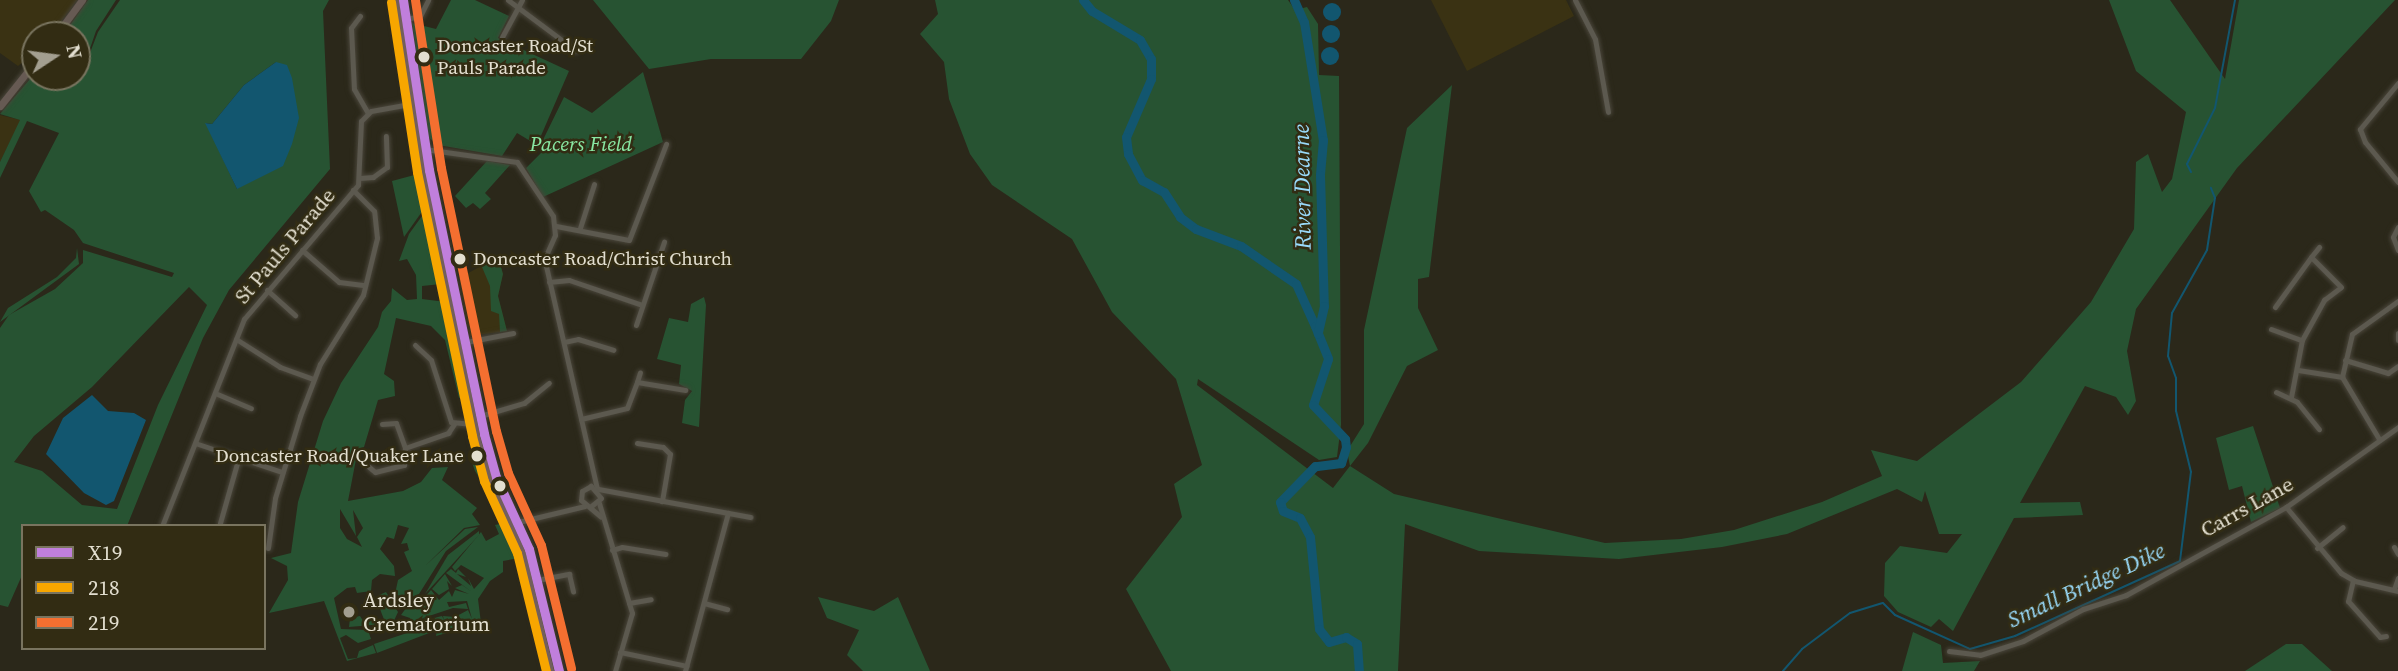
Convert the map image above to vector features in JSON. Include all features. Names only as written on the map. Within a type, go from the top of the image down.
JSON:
[{"type":"highway","points":[[396,0],[422,149],[480,415],[496,477],[537,580],[537,603],[550,671]]},
{"type":"highway","points":[[403,0],[415,103]]},
{"type":"highway","points":[[456,306],[473,424],[490,482],[515,523],[559,671]]},
{"type":"highway","points":[[473,424],[480,415]]},
{"type":"main road","points":[[66,21],[82,0]]},
{"type":"main road","points":[[0,106],[21,80]]},
{"type":"street","points":[[406,19],[420,16],[428,0]]},
{"type":"street","points":[[508,0],[575,50]]},
{"type":"street","points":[[502,37],[522,0]]},
{"type":"street","points":[[1575,0],[1595,39],[1608,112]]},
{"type":"street","points":[[360,16],[351,28],[354,89],[368,113],[415,103]]},
{"type":"street","points":[[2398,83],[2360,129],[2365,142],[2398,182]]},
{"type":"street","name":"St Pauls Parade","points":[[163,524],[247,314],[353,190],[360,178],[358,130],[368,113]]},
{"type":"street","points":[[360,178],[373,177],[387,167],[386,136]]},
{"type":"street","points":[[556,226],[580,228],[618,241],[628,240],[666,144]]},
{"type":"street","points":[[422,149],[517,162],[556,226]]},
{"type":"street","points":[[2390,172],[2398,166]]},
{"type":"street","points":[[580,228],[594,184]]},
{"type":"street","points":[[268,548],[282,472],[313,379],[365,285],[378,230],[371,206],[353,190]]},
{"type":"street","points":[[556,226],[545,257],[549,282],[591,472],[598,489],[601,517],[632,613],[615,671]]},
{"type":"street","points":[[2398,227],[2393,237],[2398,250]]},
{"type":"street","points":[[636,325],[664,242]]},
{"type":"street","points":[[2275,307],[2319,247]]},
{"type":"street","points":[[302,250],[339,282],[365,285]]},
{"type":"street","points":[[2291,397],[2302,340],[2324,300],[2341,287],[2311,257]]},
{"type":"street","points":[[549,282],[569,280],[642,305]]},
{"type":"street","points":[[267,290],[295,315]]},
{"type":"street","points":[[2379,439],[2342,377],[2352,334],[2395,303],[2398,314]]},
{"type":"street","points":[[2272,329],[2302,340]]},
{"type":"street","points":[[466,342],[513,332]]},
{"type":"street","points":[[2398,332],[2398,340]]},
{"type":"street","points":[[236,339],[280,367],[313,379]]},
{"type":"street","points":[[564,342],[578,339],[613,350]]},
{"type":"street","points":[[415,345],[430,360],[454,425]]},
{"type":"street","points":[[2345,360],[2388,373],[2398,366]]},
{"type":"street","points":[[2298,370],[2342,377]]},
{"type":"street","points":[[581,419],[627,408],[640,372]]},
{"type":"street","points":[[637,382],[685,390]]},
{"type":"street","points":[[480,415],[533,399],[549,383]]},
{"type":"street","points":[[215,393],[251,408]]},
{"type":"street","points":[[2276,393],[2291,397],[2319,429]]},
{"type":"street","points":[[369,467],[374,475],[404,465],[405,448],[396,423],[382,424]]},
{"type":"street","points":[[454,425],[473,424]]},
{"type":"street","points":[[405,448],[448,433],[454,425]]},
{"type":"street","name":"Carrs Lane","points":[[1949,651],[1980,655],[2023,641],[2083,609],[2126,595],[2286,507],[2398,427]]},
{"type":"street","points":[[195,443],[239,460],[282,472]]},
{"type":"street","points":[[640,445],[651,443],[670,454],[662,501]]},
{"type":"street","points":[[220,523],[239,460]]},
{"type":"street","points":[[568,507],[583,491],[591,472]]},
{"type":"street","points":[[583,491],[598,489],[750,517]]},
{"type":"street","points":[[583,491],[588,507],[601,517]]},
{"type":"street","points":[[515,523],[568,507],[588,507],[613,493]]},
{"type":"street","points":[[2286,507],[2317,548],[2353,580],[2396,590],[2398,578]]},
{"type":"street","points":[[621,652],[686,668],[728,513]]},
{"type":"street","points":[[2317,548],[2343,527]]},
{"type":"street","points":[[612,551],[622,547],[665,554]]},
{"type":"street","points":[[2394,547],[2398,554]]},
{"type":"street","points":[[537,580],[569,571],[573,592]]},
{"type":"street","points":[[2353,580],[2347,602],[2380,637],[2386,636]]},
{"type":"street","points":[[629,603],[651,599]]},
{"type":"street","points":[[704,603],[727,609]]},
{"type":"shaded area","points":[[0,0],[77,0],[61,21],[21,21],[21,64],[18,66],[0,53]]},
{"type":"shaded area","points":[[1431,0],[1566,0],[1574,16],[1467,71]]},
{"type":"shaded area","points":[[0,115],[21,120],[0,162]]},
{"type":"shaded area","points":[[498,257],[503,274],[498,296],[507,331],[470,336],[459,278]]},
{"type":"green space","points":[[88,0],[116,0],[96,31],[91,46],[91,21],[73,21]]},
{"type":"green space","points":[[120,0],[329,0],[323,11],[330,169],[229,290],[203,338],[128,524],[21,524],[21,578],[8,607],[0,605],[0,328],[9,315],[55,289],[83,263],[83,250],[172,277],[174,273],[83,243],[74,230],[45,210],[41,212],[29,191],[59,133],[27,121],[0,178],[0,162],[20,120],[0,114],[21,89],[91,91],[91,50],[98,32]],"holes":[[[276,62],[237,189],[206,123],[212,124],[244,85]],[[189,287],[207,305],[158,405],[117,509],[82,505],[42,471],[14,462],[34,436],[92,387]]]},
{"type":"green space","points":[[451,0],[475,0],[509,16],[498,38],[569,71],[537,145],[517,133],[502,156],[438,145],[428,137],[412,23],[436,29]]},
{"type":"green space","points":[[593,0],[839,0],[831,21],[801,59],[711,59],[649,69]]},
{"type":"green space","points":[[935,0],[1288,0],[1295,10],[1307,7],[1318,24],[1319,75],[1339,76],[1341,425],[1337,457],[1319,460],[1198,379],[1197,385],[1333,488],[1350,466],[1394,494],[1605,543],[1681,539],[1734,530],[1822,502],[1882,476],[1871,450],[1917,461],[2021,382],[2091,302],[2134,229],[2136,162],[2148,154],[2162,192],[2172,179],[2186,112],[2136,71],[2109,0],[2170,0],[2225,79],[2239,0],[2395,0],[2237,168],[2136,309],[2127,351],[2136,401],[2128,415],[2116,397],[2085,386],[2020,503],[2080,502],[2083,515],[2014,518],[1953,631],[1939,619],[1931,627],[1898,612],[1884,596],[1885,563],[1900,546],[1947,553],[1962,534],[1939,534],[1925,491],[1922,502],[1897,489],[1787,534],[1722,547],[1619,559],[1479,551],[1405,524],[1398,671],[1171,671],[1126,589],[1182,517],[1174,484],[1202,465],[1176,379],[1112,312],[1072,239],[992,185],[970,154],[949,99],[944,62],[920,34],[938,14]]},
{"type":"green space","name":"Pacers Field","points":[[643,72],[663,142],[543,197],[526,168],[541,153],[540,146],[564,97],[592,113]]},
{"type":"green space","points":[[1452,85],[1429,277],[1418,279],[1418,308],[1438,350],[1407,366],[1368,443],[1350,466],[1347,451],[1364,424],[1364,330],[1407,128]]},
{"type":"green space","points":[[487,161],[510,165],[485,193],[491,199],[480,209],[473,203],[466,208],[455,196]]},
{"type":"green space","points":[[418,174],[426,206],[404,237],[392,181]]},
{"type":"green space","points":[[427,209],[441,284],[422,286],[422,299],[446,302],[464,397],[459,398],[445,340],[431,326],[396,318],[384,374],[394,381],[395,396],[378,400],[364,447],[358,449],[348,501],[403,491],[421,482],[432,468],[448,467],[442,480],[477,508],[472,514],[480,525],[464,528],[425,566],[465,529],[478,527],[446,551],[419,594],[407,599],[395,594],[398,580],[412,571],[404,552],[409,550],[407,543],[401,544],[409,528],[398,525],[394,539],[387,537],[380,549],[394,566],[395,576],[380,574],[372,580],[371,591],[357,593],[355,587],[347,588],[334,598],[341,629],[368,630],[371,639],[358,643],[346,635],[340,638],[348,659],[357,658],[359,651],[373,645],[376,653],[347,661],[324,601],[269,613],[288,580],[287,566],[271,558],[291,553],[298,502],[323,421],[341,383],[378,327],[382,312],[391,301],[392,288],[407,300],[417,299],[416,275],[407,259],[399,261],[409,234]],"holes":[[[340,509],[356,536],[353,510],[363,528],[357,537],[362,547],[347,539],[340,528]]]},
{"type":"green space","points":[[77,248],[79,264],[0,322],[8,308],[57,277],[76,258]]},
{"type":"green space","points":[[498,257],[503,274],[498,296],[507,331],[500,332],[499,314],[491,311],[490,286],[482,267]]},
{"type":"green space","points":[[704,297],[706,305],[699,427],[682,423],[685,400],[692,391],[679,384],[681,365],[657,359],[669,318],[688,322],[691,304]]},
{"type":"green space","points":[[2253,426],[2280,508],[2251,522],[2242,486],[2229,490],[2216,438]]},
{"type":"green space","points":[[474,452],[491,496],[475,471],[469,454]]},
{"type":"green space","points":[[504,523],[519,558],[503,561],[503,572],[490,581],[478,599],[481,623],[436,636],[437,630],[377,653],[374,644],[410,632],[410,618],[401,615],[409,604],[422,600],[431,590],[439,600],[449,591],[452,597],[455,590],[469,594],[455,588],[462,585],[472,592],[446,573],[451,569],[456,573],[458,569],[466,577],[457,574],[471,586],[468,578],[474,589],[484,578],[461,565],[455,571],[452,567],[481,532],[486,541],[499,534],[495,525]],"holes":[[[467,601],[472,619],[468,610],[455,617],[443,616],[444,620],[442,616],[434,618],[438,627],[423,631],[434,627],[432,618],[420,619],[453,608],[468,609],[466,603],[449,607],[447,602]]]},
{"type":"green space","points":[[479,531],[479,535],[425,594],[448,555]]},
{"type":"green space","points":[[445,574],[452,586],[447,581],[449,589],[439,595],[432,589]]},
{"type":"green space","points":[[386,592],[398,612],[392,625],[385,622],[378,604],[379,595]]},
{"type":"green space","points":[[818,597],[874,611],[898,597],[930,671],[863,671],[847,655],[859,630],[827,618]]},
{"type":"green space","points":[[360,616],[365,624],[375,619],[383,624],[349,627],[350,618]]},
{"type":"green space","points":[[1913,632],[1941,645],[1943,663],[1980,661],[1974,671],[1902,671]]},
{"type":"green space","points":[[2286,644],[2302,644],[2332,671],[2245,671]]},
{"type":"water","points":[[1328,3],[1336,3],[1341,12],[1339,19],[1328,21],[1323,16],[1323,8]]},
{"type":"water","points":[[1327,25],[1335,25],[1340,34],[1338,41],[1327,43],[1322,38],[1322,30]]},
{"type":"water","points":[[1326,47],[1334,47],[1339,56],[1337,63],[1326,65],[1321,60],[1321,52]]},
{"type":"water","points":[[276,62],[287,65],[292,78],[299,118],[292,144],[283,166],[237,189],[205,123],[212,124],[244,85]]},
{"type":"water","points":[[92,395],[108,411],[134,413],[146,420],[114,501],[106,505],[84,493],[46,454],[63,418]]},
{"type":"waterway","name":"River Dearne","points":[[1083,0],[1092,11],[1140,40],[1151,59],[1151,79],[1126,137],[1128,154],[1142,180],[1164,192],[1180,217],[1196,229],[1241,246],[1296,284],[1315,326],[1328,359],[1313,405],[1345,439],[1346,447],[1341,463],[1315,466],[1280,502],[1283,511],[1300,518],[1310,537],[1319,629],[1329,642],[1346,637],[1357,644],[1359,671]]},
{"type":"waterway","name":"River Dearne","points":[[1294,0],[1304,22],[1323,140],[1320,175],[1324,306],[1318,333]]},
{"type":"waterway","name":"Small Bridge Dike","points":[[2191,172],[2187,164],[2215,108],[2235,0]]},
{"type":"waterway","name":"Small Bridge Dike","points":[[1783,671],[1802,649],[1850,613],[1883,603],[1895,615],[1970,649],[2015,636],[2180,561],[2191,472],[2176,411],[2176,378],[2168,356],[2172,313],[2207,250],[2215,198],[2211,188]]},
{"type":"transit line","name":"X19","points":[[403,0],[429,170],[484,434],[496,477],[529,549],[559,671]]},
{"type":"transit line","name":"219","points":[[415,0],[441,168],[496,431],[508,473],[541,545],[571,668]]},
{"type":"transit line","name":"218","points":[[391,2],[417,172],[472,436],[484,481],[517,553],[546,671]]},
{"type":"place","name":"Doncaster Road/St Pauls Parade","points":[[424,57]]},
{"type":"place","name":"Doncaster Road/Christ Church","points":[[460,259]]},
{"type":"place","name":"Doncaster Road/Quaker Lane","points":[[477,456]]},
{"type":"place","name":"Ardsley Crematorium","points":[[349,612]]}]
